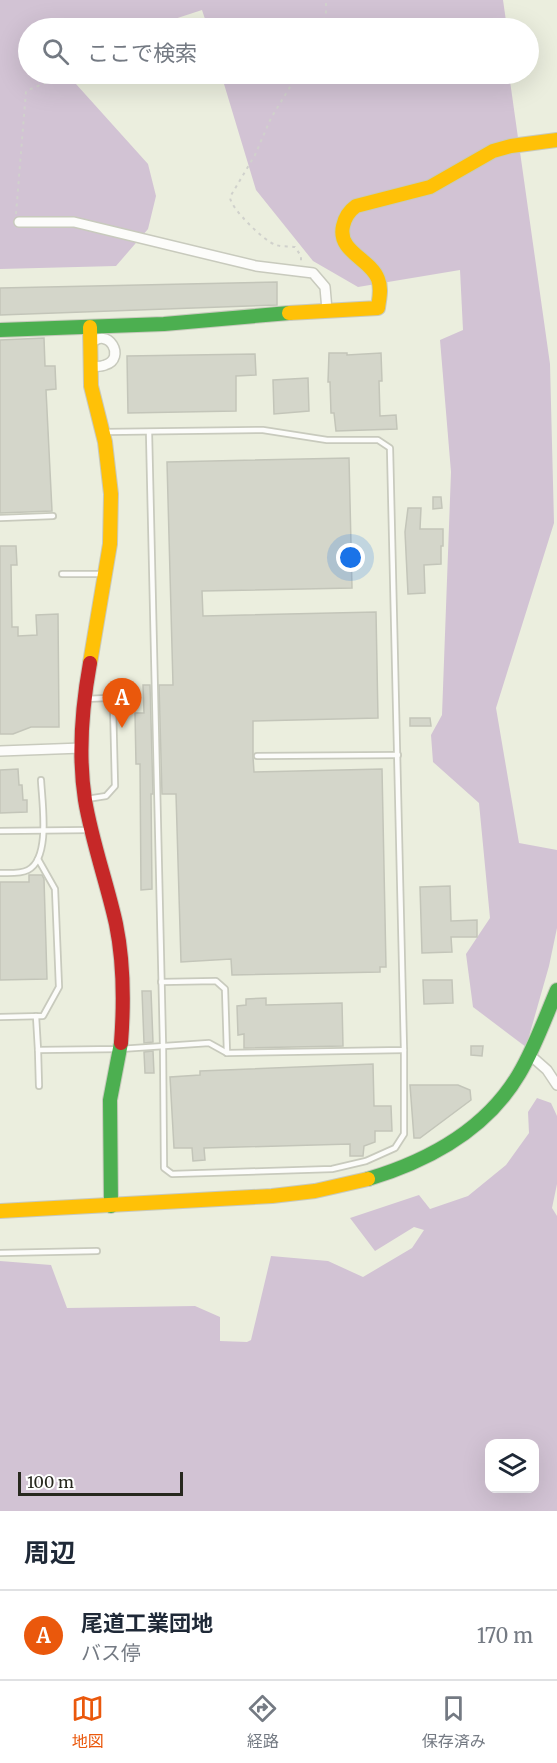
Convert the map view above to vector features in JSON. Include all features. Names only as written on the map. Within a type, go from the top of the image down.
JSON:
[{"type":"street","points":[[0,330],[164,324],[327,310],[378,308],[382,293],[373,267],[351,251],[345,242],[342,230],[351,209],[423,190],[488,154],[557,140]]},
{"type":"street","points":[[19,222],[74,222],[256,266],[314,273],[325,287],[327,310]]},
{"type":"street","points":[[90,327],[91,386],[102,432],[111,494],[110,544],[83,699],[82,748],[85,799],[118,938],[123,1013],[120,1049],[110,1100],[111,1206]]},
{"type":"street","points":[[90,345],[96,339],[104,338],[111,342],[115,350],[114,359],[108,364],[90,367]]},
{"type":"street","points":[[0,751],[82,748]]},
{"type":"street","points":[[0,1211],[267,1197],[341,1186],[391,1173],[423,1159],[457,1139],[501,1099],[531,1055],[557,990]]},
{"type":"street","points":[[531,1055],[557,1085]]},
{"type":"lane","points":[[102,432],[263,430],[327,441],[378,440],[390,448],[404,1134],[395,1148],[366,1161],[332,1169],[172,1174],[164,1168],[149,432]]},
{"type":"lane","points":[[0,518],[53,516]]},
{"type":"lane","points":[[62,574],[106,574]]},
{"type":"lane","points":[[83,699],[107,698],[113,704],[115,786],[106,796],[85,799]]},
{"type":"lane","points":[[257,756],[398,755]]},
{"type":"lane","points":[[0,873],[17,873],[30,869],[38,859],[43,846],[41,780]]},
{"type":"lane","points":[[0,831],[93,830]]},
{"type":"lane","points":[[0,1017],[43,1016],[59,987],[55,889],[38,859]]},
{"type":"lane","points":[[161,982],[216,981],[225,989],[227,1053]]},
{"type":"lane","points":[[36,1016],[39,1086]]},
{"type":"lane","points":[[38,1050],[120,1049],[209,1043],[227,1053],[404,1050]]},
{"type":"lane","points":[[0,1253],[97,1251]]},
{"type":"path","points":[[324,18],[326,0]]},
{"type":"path","points":[[19,222],[16,216],[26,91],[43,84]]},
{"type":"path","points":[[292,84],[271,118],[255,155],[230,196],[230,202],[243,218],[274,245],[295,247],[301,256],[301,265],[314,273]]},
{"type":"shaded area","points":[[0,0],[503,0],[506,18],[205,18],[202,10],[178,18],[18,18],[18,84],[76,84],[148,164],[156,196],[148,229],[116,266],[0,269]]},
{"type":"shaded area","points":[[224,84],[510,84],[550,364],[554,523],[496,708],[519,843],[557,850],[557,928],[549,966],[526,1047],[473,1007],[466,954],[490,918],[479,803],[433,762],[431,735],[442,715],[451,472],[440,340],[463,330],[460,270],[358,287],[313,261],[256,190]]},
{"type":"shaded area","points":[[537,1098],[551,1103],[557,1116],[557,1184],[552,1208],[557,1216],[557,1511],[0,1511],[0,1261],[51,1265],[67,1308],[195,1306],[220,1317],[220,1341],[247,1342],[251,1340],[271,1256],[328,1261],[363,1277],[412,1248],[424,1230],[414,1227],[375,1251],[350,1218],[419,1195],[430,1209],[468,1196],[506,1165],[529,1133],[528,1112]]},
{"type":"building","points":[[277,282],[277,305],[0,315],[0,288]]},
{"type":"building","points":[[44,338],[45,366],[55,366],[56,389],[46,390],[52,511],[0,513],[0,340]]},
{"type":"building","points":[[329,353],[347,353],[347,355],[381,353],[380,416],[396,415],[397,429],[336,431],[334,413],[331,413],[330,382],[328,382]]},
{"type":"building","points":[[255,354],[256,375],[236,376],[236,411],[128,413],[127,356]]},
{"type":"building","points":[[308,378],[309,411],[274,414],[273,380]]},
{"type":"building","points":[[349,458],[352,588],[202,591],[203,616],[376,612],[378,718],[253,721],[253,757],[254,772],[382,769],[386,967],[380,967],[380,972],[232,975],[231,959],[181,962],[176,794],[162,794],[159,685],[173,685],[167,462]]},
{"type":"building","points":[[433,497],[441,497],[442,508],[433,509]]},
{"type":"building","points":[[408,508],[421,508],[420,529],[443,529],[441,564],[424,565],[425,593],[408,594],[405,532]]},
{"type":"building","points":[[0,546],[16,546],[17,565],[11,565],[12,627],[18,627],[18,636],[37,635],[36,615],[58,614],[59,727],[31,727],[13,734],[0,734]]},
{"type":"building","points":[[143,685],[150,685],[153,794],[151,794],[152,889],[141,890],[140,764],[136,764],[135,713],[144,713]]},
{"type":"building","points":[[410,718],[430,718],[431,726],[410,726]]},
{"type":"building","points":[[18,769],[23,800],[27,800],[27,812],[0,813],[0,770]]},
{"type":"building","points":[[29,875],[42,875],[44,879],[47,979],[0,980],[0,882],[29,882]]},
{"type":"building","points":[[450,886],[451,921],[477,920],[477,937],[451,937],[452,952],[422,953],[420,887]]},
{"type":"building","points":[[423,980],[452,980],[453,1003],[424,1004]]},
{"type":"building","points":[[142,991],[151,991],[153,1042],[144,1043]]},
{"type":"building","points":[[266,998],[266,1005],[342,1003],[343,1046],[244,1048],[244,1034],[238,1035],[237,1006],[246,1005],[246,999]]},
{"type":"building","points":[[471,1046],[483,1046],[482,1056],[471,1055]]},
{"type":"building","points":[[153,1051],[154,1073],[145,1073],[144,1052]]},
{"type":"building","points":[[373,1064],[374,1106],[391,1106],[392,1131],[375,1131],[375,1142],[364,1146],[363,1156],[350,1156],[350,1144],[204,1148],[205,1160],[193,1161],[192,1148],[174,1148],[170,1077],[200,1075],[200,1071]]},
{"type":"building","points":[[410,1085],[458,1085],[470,1090],[471,1100],[420,1138],[414,1138]]},
{"type":"traffic: fast","points":[[0,330],[164,324],[289,313]]},
{"type":"traffic: fast","points":[[368,1179],[433,1153],[454,1141],[490,1112],[525,1064],[557,990]]},
{"type":"traffic: fast","points":[[111,1206],[110,1100],[121,1043]]},
{"type":"traffic: slow","points":[[289,313],[378,308],[380,290],[378,279],[369,266],[350,249],[342,235],[346,217],[356,206],[430,187],[493,151],[511,146],[557,140]]},
{"type":"traffic: slow","points":[[90,327],[91,386],[105,442],[111,494],[110,544],[90,663]]},
{"type":"traffic: slow","points":[[0,1211],[272,1196],[315,1191],[368,1179]]},
{"type":"traffic: jam","points":[[90,663],[82,731],[83,783],[92,831],[119,939],[123,984],[121,1043]]},
{"type":"place","name":"尾道工業団地","points":[[122,728]]}]
